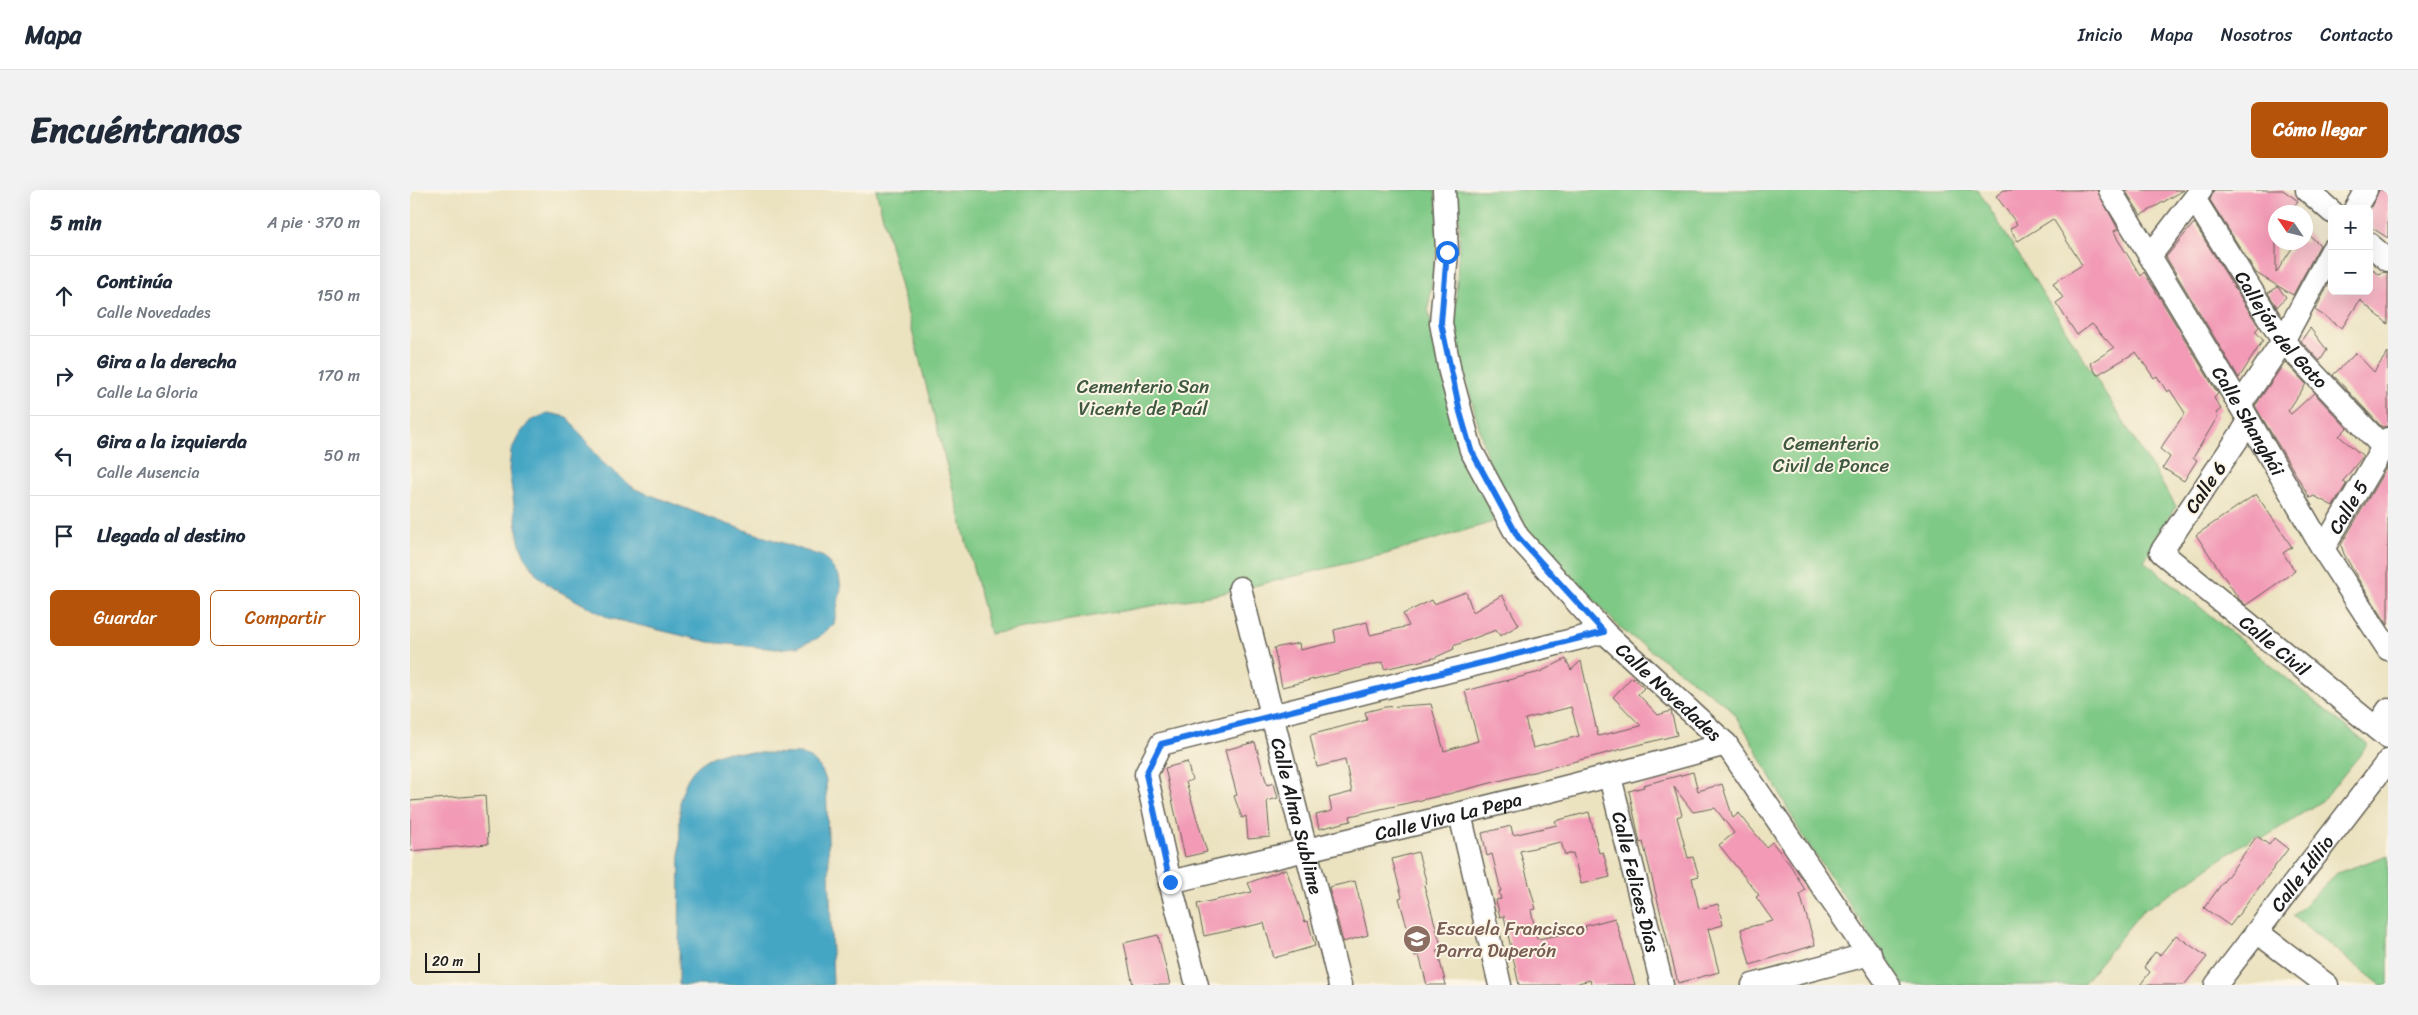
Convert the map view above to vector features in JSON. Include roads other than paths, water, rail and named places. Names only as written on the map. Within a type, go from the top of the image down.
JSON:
[{"type":"street","name":"Calle Novedades","points":[[1444,190],[1447,252],[1441,323],[1460,412],[1471,450],[1518,537],[1604,632],[1726,744],[1870,954],[1889,985]]},
{"type":"street","name":"Calle Shanghái","points":[[2110,190],[2245,413],[2323,549],[2388,649]]},
{"type":"street","points":[[2307,190],[2328,208]]},
{"type":"street","points":[[2357,205],[2366,190]]},
{"type":"street","points":[[2150,256],[2198,195]]},
{"type":"street","name":"Callejón del Gato","points":[[2198,195],[2283,341],[2386,443]]},
{"type":"street","points":[[2373,247],[2388,260]]},
{"type":"street","name":"Calle 6","points":[[2161,552],[2245,413],[2328,257]]},
{"type":"street","name":"Calle 5","points":[[2323,549],[2386,443]]},
{"type":"street","name":"Calle Civil","points":[[2161,552],[2384,726]]},
{"type":"street","name":"Calle Alma Sublime","points":[[1240,588],[1340,985]]},
{"type":"street","points":[[1197,985],[1170,882],[1146,774],[1161,744],[1604,632]]},
{"type":"street","name":"Calle Viva La Pepa","points":[[1170,882],[1460,814],[1726,744]]},
{"type":"street","name":"Calle Idilio","points":[[2216,985],[2388,761]]},
{"type":"street","name":"Calle Felices Días","points":[[1610,776],[1662,985]]},
{"type":"street","points":[[1460,814],[1500,985]]},
{"type":"street","points":[[2256,932],[2327,985]]},
{"type":"street","points":[[1753,985],[1870,954]]},
{"type":"water","points":[[548,413],[567,417],[602,462],[635,489],[718,521],[824,557],[839,576],[841,588],[834,624],[818,638],[797,647],[776,649],[709,642],[609,618],[551,587],[537,575],[526,559],[519,541],[509,469],[511,451],[519,435],[530,421]]},
{"type":"water","points":[[725,752],[800,754],[813,760],[824,775],[826,780],[833,985],[679,985],[680,800],[686,782],[695,769],[707,760]]},
{"type":"place","name":"Escuela Francisco Parra Duperón","points":[[1417,939]]},
{"type":"park label","name":"Cementerio San Vicente de Paúl","points":[[1143,397]]},
{"type":"park label","name":"Cementerio Civil de Ponce","points":[[1831,454]]}]
